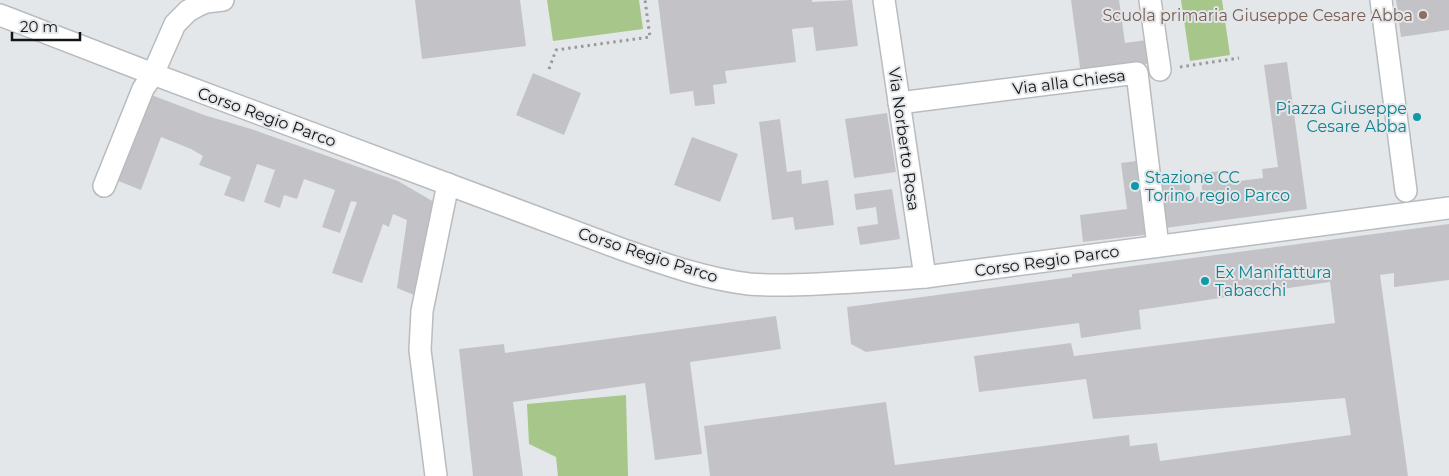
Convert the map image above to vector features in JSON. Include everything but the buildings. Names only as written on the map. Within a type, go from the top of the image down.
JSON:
[{"type":"street","points":[[104,186],[143,89],[153,74],[170,35],[181,17],[206,2],[223,0]]},
{"type":"street","name":"Via Norberto Rosa","points":[[884,0],[925,277]]},
{"type":"street","points":[[1150,0],[1160,70]]},
{"type":"street","points":[[1381,0],[1406,191]]},
{"type":"street","name":"Corso Regio Parco","points":[[0,15],[624,250],[716,279],[750,284],[787,285],[925,277],[1449,208]]},
{"type":"street","name":"Via alla Chiesa","points":[[899,104],[1137,73],[1158,246]]},
{"type":"street","points":[[436,476],[420,350],[422,311],[448,184]]},
{"type":"path","points":[[549,68],[556,50],[650,37],[645,0]]},
{"type":"path","points":[[1160,70],[1239,58]]},
{"type":"green space","points":[[547,0],[639,0],[643,29],[553,41]]},
{"type":"green space","points":[[1181,0],[1222,0],[1230,55],[1190,61]]},
{"type":"green space","points":[[626,395],[628,476],[558,476],[556,457],[529,444],[527,404]]},
{"type":"place","name":"Scuola primaria Giuseppe Cesare Abba","points":[[1423,15]]},
{"type":"place","name":"Piazza Giuseppe Cesare Abba","points":[[1417,117]]},
{"type":"place","name":"Stazione CC Torino regio Parco","points":[[1135,186]]},
{"type":"place","name":"Ex Manifattura Tabacchi","points":[[1205,281]]}]
